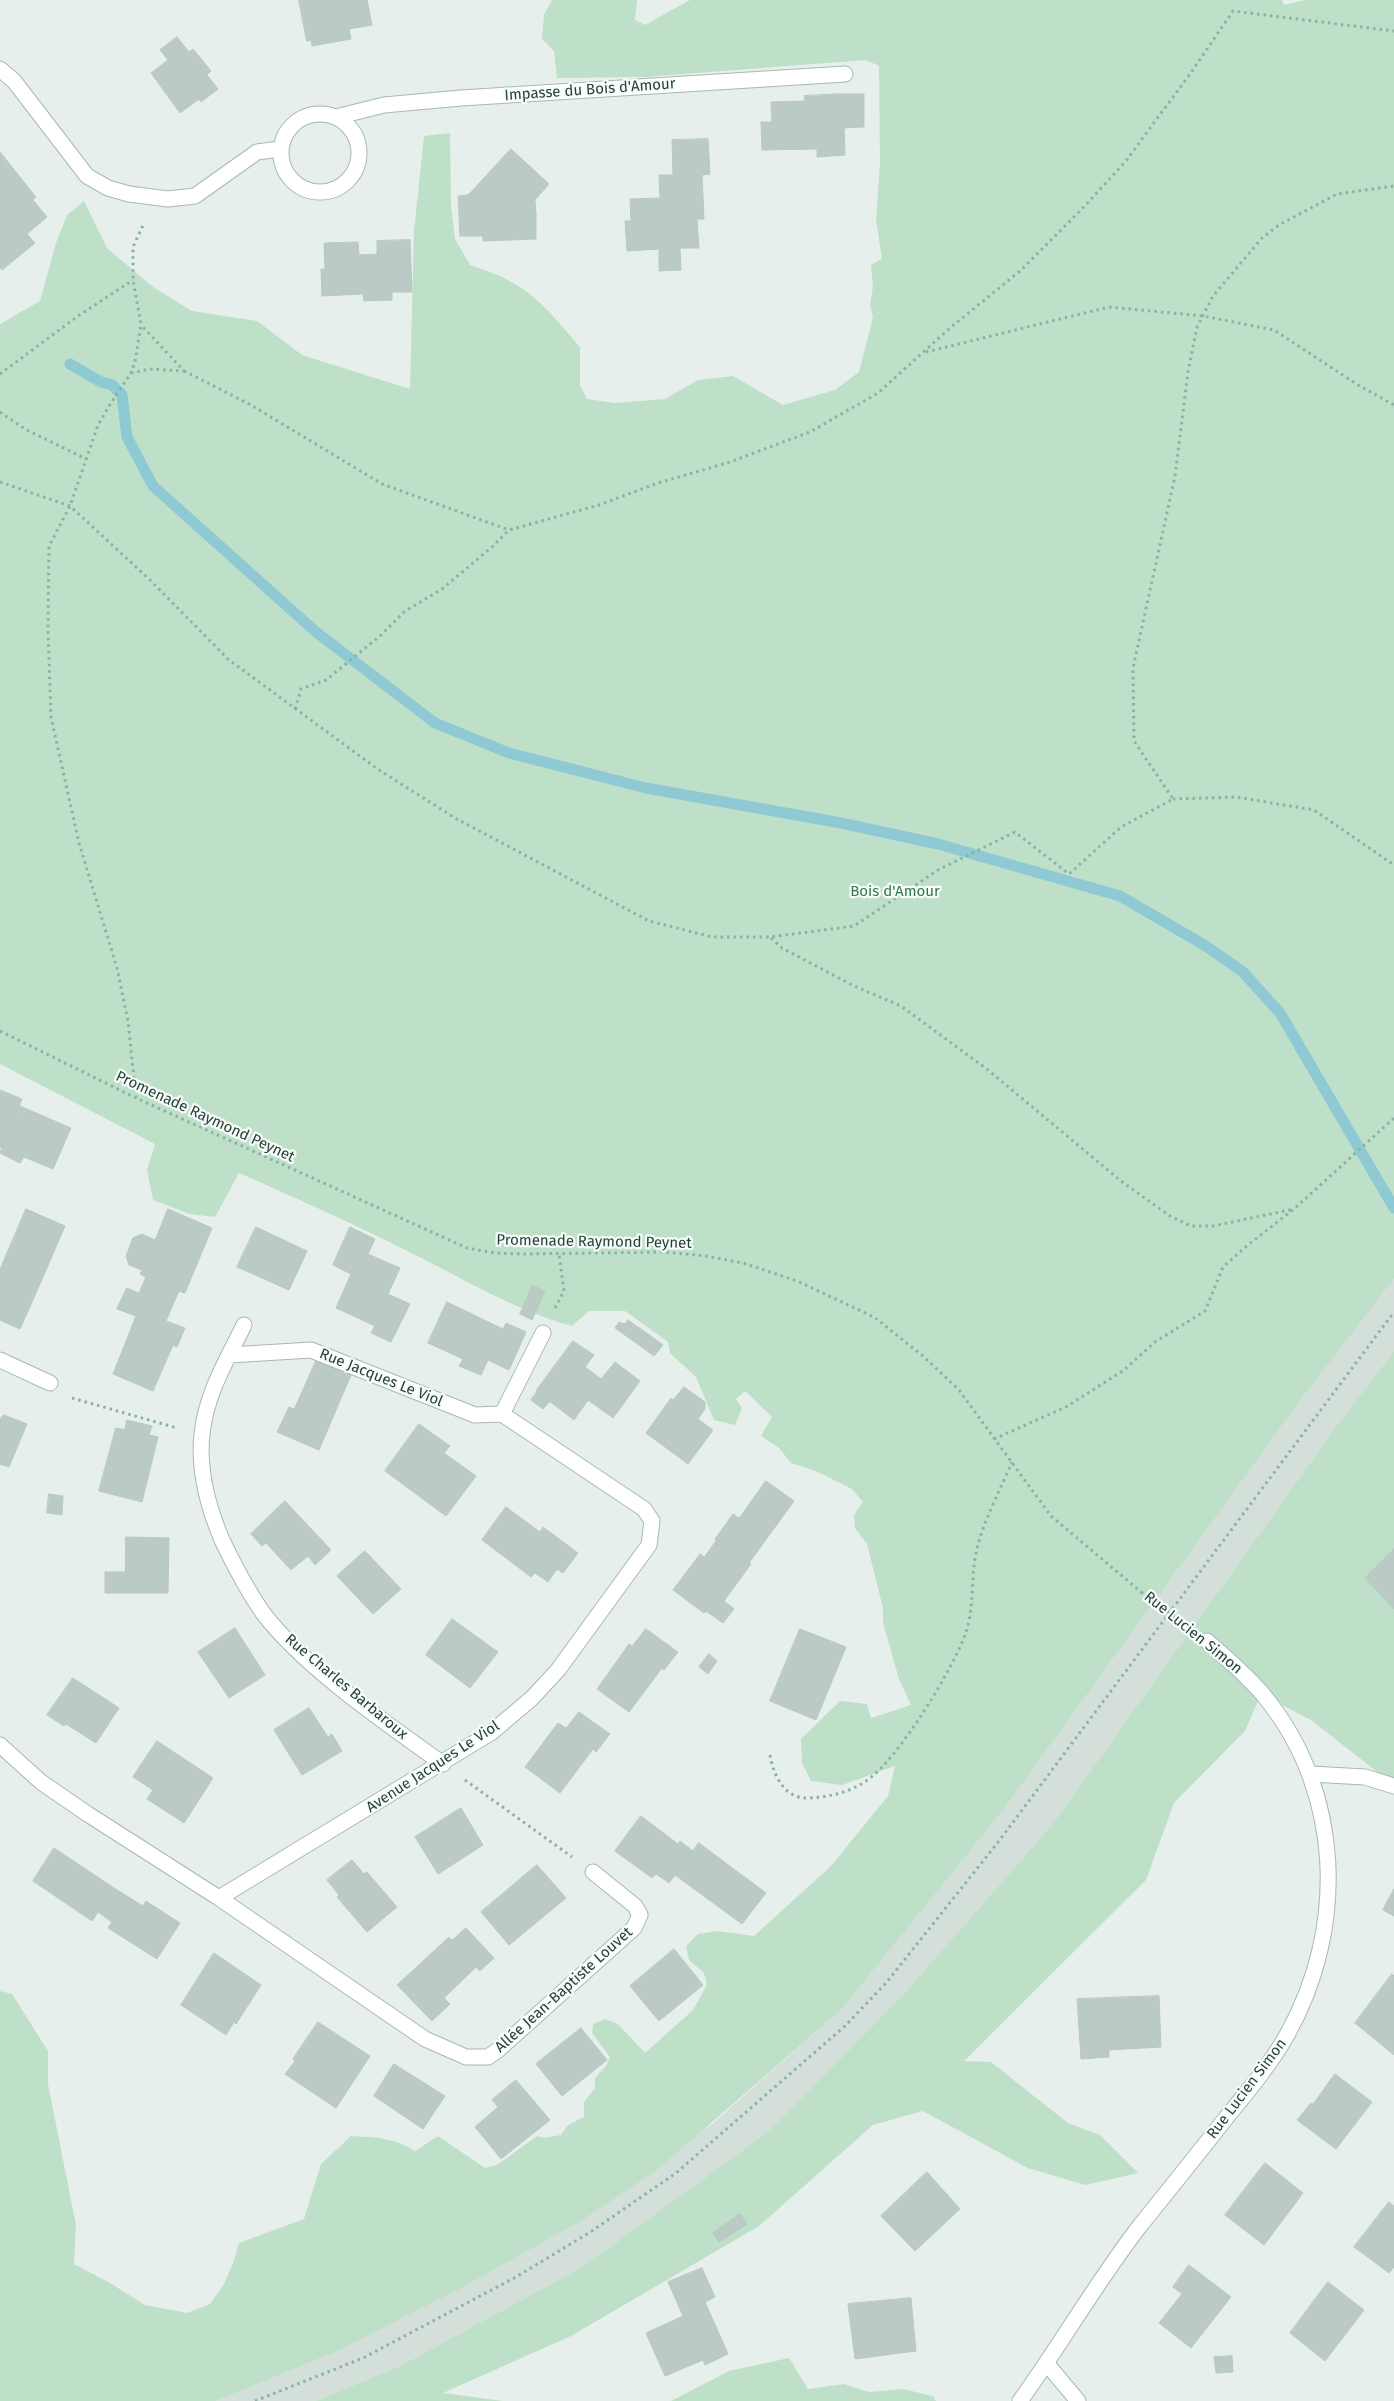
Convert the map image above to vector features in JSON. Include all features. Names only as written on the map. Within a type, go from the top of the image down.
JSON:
[{"type":"street","points":[[0,69],[14,81],[87,176],[108,188],[129,194],[168,199],[195,196],[256,152],[280,149],[281,161],[293,182],[315,192],[340,187],[356,169],[359,145],[354,133],[336,117]]},
{"type":"street","name":"Impasse du Bois d'Amour","points":[[280,149],[283,136],[290,126],[312,114],[324,113],[336,117],[384,105],[461,98],[845,74]]},
{"type":"street","name":"Rue Charles Barbaroux","points":[[244,1325],[210,1396],[202,1435],[204,1482],[207,1501],[230,1557],[263,1612],[278,1631],[332,1680],[442,1764]]},
{"type":"street","points":[[502,1414],[543,1333]]},
{"type":"street","name":"Rue Jacques Le Viol","points":[[230,1355],[312,1350],[475,1415],[502,1414]]},
{"type":"street","points":[[0,1360],[50,1383]]},
{"type":"street","name":"Avenue Jacques Le Viol","points":[[219,1898],[492,1732],[532,1698],[558,1670],[640,1560],[649,1545],[652,1521],[644,1509],[502,1414]]},
{"type":"street","name":"Rue Lucien Simon","points":[[1020,2401],[1047,2364],[1117,2256],[1273,2058],[1304,2001],[1325,1925],[1329,1896],[1328,1844],[1311,1774],[1297,1745],[1266,1698],[1248,1678],[1207,1641]]},
{"type":"street","points":[[0,1745],[41,1782],[219,1898]]},
{"type":"street","points":[[1311,1774],[1366,1777],[1394,1786]]},
{"type":"street","name":"Allée Jean-Baptiste Louvet","points":[[219,1898],[425,2040],[466,2058],[479,2058],[488,2056],[508,2041],[626,1938],[638,1922],[640,1915],[635,1906],[592,1872]]},
{"type":"street","points":[[1047,2364],[1078,2401]]},
{"type":"path","points":[[295,709],[301,689],[326,680],[380,636],[404,612],[442,590],[492,548],[509,530],[599,505],[658,483],[727,464],[810,432],[878,393],[950,328],[1020,271],[1106,182],[1170,102],[1233,11],[1394,30]]},
{"type":"path","points":[[1173,799],[1134,741],[1133,668],[1175,476],[1188,372],[1197,327],[1213,296],[1262,238],[1278,225],[1338,194],[1394,186]]},
{"type":"path","points":[[136,1098],[128,1021],[117,968],[79,843],[51,717],[48,629],[49,546],[70,506],[98,425],[131,373],[141,324],[133,280],[134,247],[141,227],[168,199]]},
{"type":"path","points":[[0,374],[78,316],[133,280]]},
{"type":"path","points":[[923,353],[1109,307],[1203,316],[1274,330],[1358,385],[1394,405]]},
{"type":"path","points":[[141,324],[184,371],[251,405],[382,484],[509,530]]},
{"type":"path","points":[[131,373],[150,369],[184,371]]},
{"type":"path","points":[[0,412],[25,429],[86,459]]},
{"type":"path","points":[[0,482],[70,506],[150,580],[229,660],[379,770],[455,818],[649,921],[712,937],[770,937],[854,926],[938,870],[1014,832],[1069,874],[1121,828],[1173,799],[1236,797],[1314,810],[1394,865]]},
{"type":"path","points":[[770,937],[782,948],[854,986],[901,1006],[988,1070],[1121,1180],[1170,1216],[1191,1226],[1213,1226],[1294,1210]]},
{"type":"path","name":"Promenade Raymond Peynet","points":[[0,1031],[136,1098],[467,1248],[495,1253],[664,1252],[706,1256],[743,1263],[797,1281],[874,1316],[895,1333],[959,1390],[1012,1461]]},
{"type":"path","points":[[994,1439],[1066,1407],[1124,1370],[1155,1342],[1205,1311],[1223,1268],[1249,1244],[1294,1210],[1394,1118]]},
{"type":"path","points":[[543,1333],[564,1292],[559,1254]]},
{"type":"path","points":[[256,2401],[363,2358],[516,2277],[592,2231],[676,2173],[845,2026],[893,1976],[993,1849],[1394,1312]]},
{"type":"path","points":[[50,1383],[59,1394],[202,1435]]},
{"type":"path","points":[[770,1754],[772,1771],[782,1786],[793,1794],[805,1798],[833,1796],[849,1790],[866,1781],[884,1766],[926,1707],[966,1633],[970,1614],[971,1586],[976,1549],[1012,1461]]},
{"type":"path","name":"Rue Lucien Simon","points":[[1012,1461],[1051,1516],[1141,1592],[1207,1641]]},
{"type":"path","points":[[442,1764],[592,1872]]},
{"type":"shaded area","points":[[1394,1279],[1394,1351],[1335,1428],[1052,1825],[901,1997],[768,2132],[582,2267],[402,2365],[316,2401],[216,2401],[333,2353],[711,2125],[842,2009],[1004,1809],[1302,1398]]},
{"type":"green space","name":"Bois d'Amour","points":[[552,0],[637,0],[635,20],[645,25],[690,0],[1282,0],[1284,5],[1306,0],[1394,0],[1394,1279],[1302,1398],[1004,1809],[842,2009],[657,2170],[579,2222],[457,2290],[333,2353],[216,2401],[0,2401],[0,1991],[12,1994],[48,2051],[48,2084],[76,2225],[74,2264],[110,2283],[145,2305],[187,2313],[210,2304],[223,2286],[234,2261],[239,2243],[304,2219],[321,2164],[351,2136],[392,2141],[415,2151],[438,2136],[485,2168],[497,2165],[537,2136],[544,2138],[561,2135],[568,2125],[584,2117],[584,2102],[595,2088],[595,2078],[606,2066],[610,2057],[592,2033],[593,2024],[605,2019],[618,2024],[645,2053],[693,2010],[707,1985],[704,1973],[689,1960],[686,1946],[698,1934],[717,1931],[754,1936],[830,1867],[888,1796],[895,1766],[842,1785],[811,1781],[802,1763],[801,1739],[840,1701],[867,1704],[871,1718],[911,1705],[899,1679],[883,1623],[883,1608],[867,1544],[855,1528],[854,1515],[863,1502],[852,1489],[816,1471],[791,1463],[779,1448],[761,1436],[772,1417],[745,1391],[736,1399],[742,1408],[735,1425],[714,1420],[696,1377],[670,1353],[668,1342],[625,1311],[589,1311],[572,1326],[553,1320],[499,1298],[359,1227],[239,1173],[215,1217],[190,1214],[153,1200],[147,1170],[155,1144],[0,1064],[0,324],[40,301],[56,243],[67,215],[84,201],[107,248],[153,287],[192,311],[257,321],[302,355],[410,389],[414,231],[424,136],[450,133],[451,206],[455,239],[470,265],[506,279],[520,287],[544,306],[580,347],[580,385],[587,399],[615,403],[665,399],[698,380],[733,376],[783,405],[835,390],[859,372],[873,317],[870,305],[873,286],[871,265],[882,259],[876,219],[880,165],[879,66],[866,60],[645,77],[557,78],[554,51],[542,39],[544,15]]},
{"type":"green space","points":[[1394,1351],[1394,1785],[1311,1720],[1282,1705],[1265,1685],[1245,1731],[1174,1803],[1146,1880],[964,2061],[991,2062],[1068,2123],[1100,2135],[1138,2173],[1085,2185],[1028,2168],[923,2111],[873,2125],[759,2226],[571,2336],[443,2393],[503,2401],[316,2401],[402,2365],[582,2267],[768,2132],[901,1997],[1052,1825],[1335,1428]]},
{"type":"green space","points":[[789,2358],[808,2389],[844,2384],[869,2392],[903,2389],[933,2396],[936,2401],[671,2401],[729,2371]]},
{"type":"building","points":[[299,0],[367,0],[372,25],[349,29],[351,39],[312,46],[311,40],[307,41]]},
{"type":"building","points":[[177,37],[189,52],[193,49],[211,71],[207,75],[218,89],[201,102],[199,99],[180,113],[151,73],[168,60],[160,50]]},
{"type":"building","points":[[843,94],[845,155],[817,157],[817,149],[762,150],[761,122],[772,122],[771,102],[805,101],[804,96]]},
{"type":"building","points":[[843,94],[864,94],[864,127],[844,128]]},
{"type":"building","points":[[708,139],[710,174],[702,175],[704,219],[697,219],[699,248],[680,248],[681,270],[659,271],[659,249],[627,251],[625,221],[631,221],[630,199],[660,198],[659,175],[673,175],[672,140]]},
{"type":"building","points":[[511,149],[549,184],[535,200],[536,215],[529,216],[519,227],[482,228],[482,236],[460,236],[458,196],[468,195]]},
{"type":"building","points":[[0,152],[36,197],[33,200],[47,217],[27,234],[35,243],[2,270],[0,267]]},
{"type":"building","points":[[536,215],[536,239],[483,241],[482,228],[519,227],[529,216]]},
{"type":"building","points":[[410,240],[412,292],[392,292],[392,300],[364,301],[363,294],[322,296],[321,269],[325,269],[324,243],[358,242],[359,255],[377,254],[377,241]]},
{"type":"building","points":[[0,1090],[22,1099],[2,1148],[0,1147]]},
{"type":"building","points":[[20,1106],[71,1128],[53,1169],[24,1157],[20,1163],[0,1153]]},
{"type":"building","points":[[26,1209],[65,1226],[43,1277],[4,1261]]},
{"type":"building","points":[[168,1209],[212,1228],[185,1293],[179,1291],[172,1307],[139,1293],[146,1277],[140,1274],[142,1270],[129,1265],[126,1256],[133,1238],[142,1234],[155,1240]]},
{"type":"building","points":[[256,1227],[307,1251],[289,1290],[237,1267]]},
{"type":"building","points":[[350,1227],[375,1239],[368,1254],[400,1268],[388,1294],[410,1304],[391,1342],[371,1333],[375,1326],[336,1308],[351,1274],[333,1265]]},
{"type":"building","points":[[4,1261],[43,1277],[20,1329],[0,1320],[0,1270]]},
{"type":"building","points":[[533,1285],[545,1292],[543,1295],[531,1289]]},
{"type":"building","points":[[127,1288],[172,1307],[166,1321],[185,1328],[177,1347],[173,1345],[153,1391],[113,1374],[136,1316],[117,1309]]},
{"type":"building","points":[[531,1289],[543,1295],[532,1320],[520,1314]]},
{"type":"building","points":[[447,1302],[503,1329],[506,1323],[526,1332],[509,1370],[488,1360],[481,1375],[459,1366],[463,1359],[428,1343]]},
{"type":"building","points":[[628,1320],[648,1334],[639,1345],[615,1328],[619,1322],[625,1324]]},
{"type":"building","points":[[648,1334],[663,1345],[654,1356],[639,1345]]},
{"type":"building","points":[[573,1341],[594,1355],[585,1367],[601,1379],[615,1362],[640,1381],[613,1418],[588,1400],[574,1420],[536,1391]]},
{"type":"building","points":[[316,1361],[351,1375],[319,1450],[277,1432],[289,1407],[294,1409]]},
{"type":"building","points":[[684,1387],[705,1402],[705,1409],[698,1419],[713,1430],[688,1464],[646,1433],[671,1398],[673,1400]]},
{"type":"building","points":[[537,1392],[550,1401],[543,1409],[531,1400]]},
{"type":"building","points":[[4,1415],[27,1424],[9,1467],[0,1464],[0,1419]]},
{"type":"building","points":[[127,1420],[152,1426],[149,1435],[125,1430]]},
{"type":"building","points":[[419,1424],[450,1446],[444,1453],[476,1476],[446,1516],[385,1471]]},
{"type":"building","points":[[116,1428],[158,1437],[142,1502],[99,1491]]},
{"type":"building","points":[[766,1481],[794,1501],[749,1563],[715,1539],[733,1514],[739,1518]]},
{"type":"building","points":[[49,1494],[63,1496],[62,1515],[47,1513]]},
{"type":"building","points":[[285,1501],[331,1550],[315,1565],[308,1556],[291,1570],[266,1543],[262,1546],[251,1534]]},
{"type":"building","points":[[506,1507],[540,1532],[543,1527],[578,1553],[563,1573],[557,1569],[548,1582],[535,1573],[531,1577],[482,1540]]},
{"type":"building","points":[[126,1537],[169,1538],[168,1593],[105,1593],[105,1572],[125,1572]]},
{"type":"building","points":[[717,1540],[751,1564],[724,1601],[734,1609],[723,1623],[706,1611],[704,1613],[673,1590],[700,1554],[704,1557]]},
{"type":"building","points":[[1394,1549],[1394,1609],[1365,1578]]},
{"type":"building","points":[[365,1551],[401,1589],[373,1614],[337,1576]]},
{"type":"building","points":[[452,1619],[498,1652],[470,1688],[426,1655]]},
{"type":"building","points":[[235,1628],[265,1675],[229,1698],[198,1652]]},
{"type":"building","points":[[646,1629],[678,1652],[664,1670],[662,1668],[629,1712],[597,1689],[629,1644],[632,1646]]},
{"type":"building","points":[[800,1629],[846,1647],[816,1720],[770,1701]]},
{"type":"building","points":[[709,1654],[717,1661],[708,1674],[699,1667]]},
{"type":"building","points":[[73,1678],[119,1708],[96,1743],[66,1724],[64,1726],[47,1715]]},
{"type":"building","points":[[309,1708],[328,1737],[332,1734],[342,1751],[302,1775],[274,1730]]},
{"type":"building","points":[[579,1712],[610,1734],[596,1752],[593,1749],[560,1793],[525,1767],[558,1723],[566,1728]]},
{"type":"building","points":[[157,1741],[213,1778],[184,1823],[147,1799],[153,1790],[133,1777]]},
{"type":"building","points":[[461,1808],[483,1845],[438,1874],[415,1837]]},
{"type":"building","points":[[641,1816],[678,1844],[680,1841],[693,1851],[669,1883],[656,1874],[652,1878],[615,1851]]},
{"type":"building","points":[[699,1843],[766,1893],[742,1924],[675,1875]]},
{"type":"building","points":[[54,1848],[114,1888],[92,1921],[33,1881]]},
{"type":"building","points":[[352,1860],[364,1874],[367,1872],[397,1907],[367,1932],[337,1897],[339,1895],[327,1880]]},
{"type":"building","points":[[537,1865],[566,1898],[509,1945],[481,1912]]},
{"type":"building","points":[[114,1888],[143,1906],[146,1901],[180,1923],[157,1959],[108,1928],[112,1922],[98,1912]]},
{"type":"building","points":[[1394,1889],[1394,1916],[1383,1910]]},
{"type":"building","points":[[466,1928],[494,1958],[480,1971],[476,1967],[444,1998],[450,2004],[432,2021],[397,1985],[449,1937],[452,1940]]},
{"type":"building","points":[[674,1949],[703,1985],[659,2021],[630,1986]]},
{"type":"building","points":[[214,1953],[261,1985],[236,2024],[234,2022],[226,2035],[181,2005]]},
{"type":"building","points":[[1392,1974],[1394,1976],[1394,2055],[1355,2023]]},
{"type":"building","points":[[1159,1996],[1161,2047],[1109,2050],[1109,2057],[1081,2059],[1077,1999]]},
{"type":"building","points":[[318,2022],[370,2056],[336,2108],[285,2074]]},
{"type":"building","points":[[581,2028],[607,2060],[562,2096],[536,2064]]},
{"type":"building","points":[[394,2064],[445,2096],[423,2129],[374,2096]]},
{"type":"building","points":[[1335,2074],[1372,2102],[1336,2149],[1297,2120],[1311,2103],[1313,2104]]},
{"type":"building","points":[[516,2080],[550,2120],[501,2159],[475,2127],[498,2107],[492,2100]]},
{"type":"building","points":[[1265,2163],[1303,2193],[1264,2245],[1225,2215]]},
{"type":"building","points":[[927,2172],[960,2209],[915,2251],[881,2216]]},
{"type":"building","points":[[1389,2202],[1394,2206],[1394,2267],[1389,2273],[1354,2247]]},
{"type":"building","points":[[740,2214],[747,2224],[719,2242],[713,2233]]},
{"type":"building","points":[[1189,2265],[1231,2297],[1191,2348],[1159,2323],[1182,2294],[1173,2287]]},
{"type":"building","points":[[702,2268],[715,2297],[705,2302],[728,2354],[705,2365],[703,2360],[665,2376],[646,2333],[683,2316],[668,2282]]},
{"type":"building","points":[[1328,2282],[1364,2310],[1325,2361],[1290,2333]]},
{"type":"building","points":[[911,2298],[916,2351],[855,2359],[848,2304]]},
{"type":"building","points":[[1232,2356],[1233,2372],[1216,2373],[1214,2357]]},
{"type":"waterway","points":[[70,364],[101,382],[112,385],[122,395],[127,437],[153,486],[316,632],[435,723],[509,753],[646,788],[841,823],[938,844],[1120,896],[1206,946],[1243,972],[1280,1013],[1394,1208]]}]
